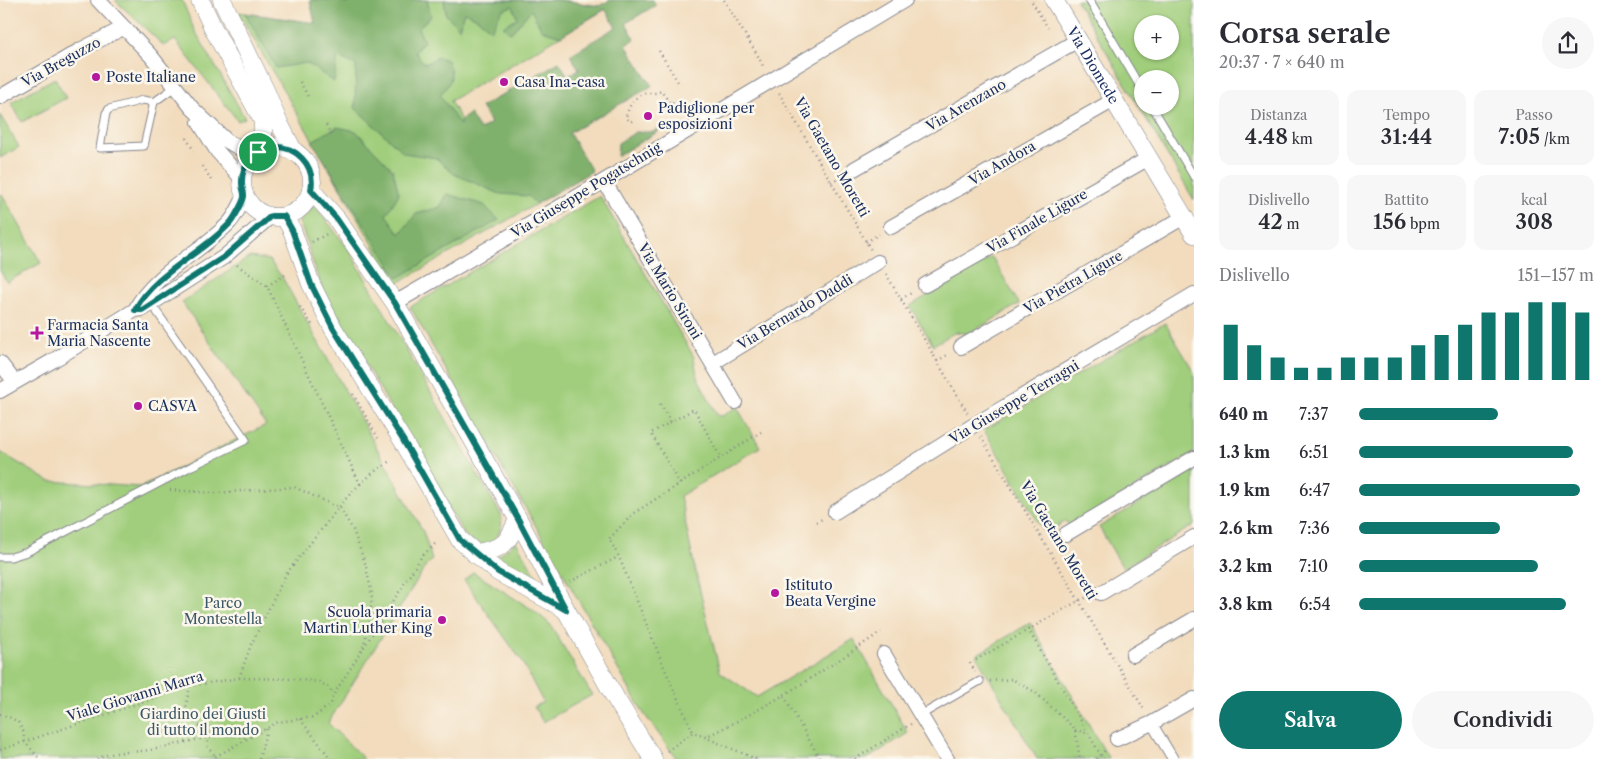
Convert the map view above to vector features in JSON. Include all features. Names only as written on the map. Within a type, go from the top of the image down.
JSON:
[{"type":"street","points":[[0,391],[135,310],[142,310],[224,257],[278,216],[295,212],[302,207],[311,190],[310,170],[304,160],[294,152],[287,148],[274,147],[256,153],[239,148],[227,141],[192,108],[151,56],[98,0]]},
{"type":"street","points":[[135,310],[138,303],[161,279],[209,242],[231,222],[243,188],[246,164],[256,153],[263,138],[263,120],[215,32],[200,0]]},
{"type":"street","points":[[222,0],[266,92],[276,119],[294,152]]},
{"type":"street","name":"Via Giuseppe Pogatschnig","points":[[395,303],[604,181],[905,0]]},
{"type":"street","name":"Via Diomede","points":[[1054,0],[1194,234]]},
{"type":"street","name":"Via Breguzzo","points":[[0,97],[82,49],[123,28]]},
{"type":"street","name":"Via Arenzano","points":[[854,170],[1078,40]]},
{"type":"street","name":"Via Andora","points":[[891,227],[1114,100]]},
{"type":"street","points":[[192,108],[217,151],[256,210],[278,216],[292,230],[311,284],[333,328],[403,440],[460,540],[498,572],[566,610]]},
{"type":"street","name":"Via Finale Ligure","points":[[925,285],[1149,158]]},
{"type":"street","name":"Via Mario Sironi","points":[[604,181],[735,402]]},
{"type":"street","points":[[311,190],[336,218],[395,303],[518,519],[616,699],[660,755]]},
{"type":"street","name":"Via Pietra Ligure","points":[[961,347],[1184,217]]},
{"type":"street","name":"Via Bernardo Daddi","points":[[713,363],[878,262]]},
{"type":"street","name":"Via Giuseppe Terragni","points":[[835,512],[974,425],[1194,294]]},
{"type":"street","points":[[0,363],[15,382]]},
{"type":"street","points":[[1066,534],[1194,458]]},
{"type":"street","points":[[475,554],[500,548],[509,538],[518,519]]},
{"type":"street","points":[[1101,592],[1194,537]]},
{"type":"street","points":[[1133,655],[1194,619]]},
{"type":"street","points":[[884,654],[947,759]]},
{"type":"street","points":[[1117,739],[1152,723],[1194,699]]},
{"type":"street","points":[[1155,729],[1173,759]]},
{"type":"lane","points":[[1089,0],[1134,76]]},
{"type":"lane","points":[[154,102],[142,100],[109,109],[106,114],[100,148],[144,146],[154,102],[175,87]]},
{"type":"lane","points":[[1157,115],[1194,177]]},
{"type":"lane","points":[[0,557],[11,557],[27,552],[246,440],[157,312]]},
{"type":"lane","points":[[921,715],[980,681]]},
{"type":"path","points":[[724,0],[765,70]]},
{"type":"path","points":[[1032,2],[1048,28]]},
{"type":"path","points":[[659,51],[678,82]]},
{"type":"path","points":[[300,82],[308,96]]},
{"type":"path","name":"Via Gaetano Moretti","points":[[774,86],[866,242]]},
{"type":"path","points":[[653,97],[661,91],[671,104],[681,100],[686,108],[689,107],[692,112]]},
{"type":"path","points":[[632,121],[630,122],[626,117],[628,108],[636,98],[646,93],[657,94]]},
{"type":"path","points":[[326,125],[333,137]]},
{"type":"path","points":[[186,138],[194,151]]},
{"type":"path","points":[[203,166],[211,180]]},
{"type":"path","points":[[306,246],[328,234]]},
{"type":"path","points":[[878,262],[969,416]]},
{"type":"path","points":[[235,263],[267,286],[360,484]]},
{"type":"path","points":[[267,286],[288,274]]},
{"type":"path","points":[[349,388],[378,438]]},
{"type":"path","points":[[660,404],[671,422]]},
{"type":"path","points":[[680,484],[651,433],[694,409],[721,458]]},
{"type":"path","name":"Via Gaetano Moretti","points":[[978,431],[1149,717]]},
{"type":"path","points":[[756,759],[694,732],[666,672],[619,557],[609,540],[616,530],[634,513],[761,432]]},
{"type":"path","points":[[239,678],[251,645],[286,574],[360,484],[390,460]]},
{"type":"path","points":[[152,487],[178,491],[215,493],[294,486],[340,508],[353,530],[365,563],[372,594],[370,621],[362,652]]},
{"type":"path","points":[[211,759],[278,722],[314,717],[324,711],[331,704],[334,694],[422,556],[436,543]]},
{"type":"path","points":[[555,590],[619,557]]},
{"type":"path","points":[[976,660],[1080,600]]},
{"type":"path","points":[[1028,629],[1103,759]]},
{"type":"path","points":[[705,737],[732,725],[784,696],[882,632]]},
{"type":"path","points":[[970,663],[980,681],[1012,679],[1021,683],[1035,692],[1075,730],[1088,734]]},
{"type":"path","name":"Viale Giovanni Marra","points":[[0,750],[190,686],[239,678],[296,679],[319,682],[328,687],[334,694]]},
{"type":"path","points":[[190,686],[186,705],[189,717],[206,731],[209,736],[207,746],[216,757]]},
{"type":"path","points":[[784,696],[820,759]]},
{"type":"path","points":[[0,714],[18,722],[23,730],[25,742],[40,759]]},
{"type":"path","points":[[856,759],[906,729],[921,715]]},
{"type":"path","points":[[300,719],[331,759]]},
{"type":"path","points":[[259,759],[268,728]]},
{"type":"path","points":[[1075,730],[1080,759]]},
{"type":"path","points":[[660,755],[694,732]]},
{"type":"path","points":[[97,759],[114,752],[149,750],[209,736],[233,735],[251,738]]},
{"type":"path","points":[[103,759],[106,755]]},
{"type":"path","points":[[1097,759],[1100,755]]},
{"type":"green space","points":[[115,0],[182,0],[194,29],[245,118],[238,121],[175,40],[164,46]]},
{"type":"green space","points":[[310,0],[560,0],[599,6],[606,9],[450,101],[461,120],[460,126],[536,204],[396,284],[238,12],[315,23]]},
{"type":"green space","points":[[310,0],[337,0],[347,4],[350,0],[427,0],[431,16],[418,28],[424,41],[415,52],[425,64],[438,57],[447,60],[451,71],[451,79],[440,95],[460,125],[461,120],[470,114],[480,130],[491,123],[481,107],[559,62],[568,76],[579,69],[570,55],[616,27],[605,9],[561,36],[542,30],[531,10],[511,33],[503,26],[517,18],[513,6],[502,10],[491,30],[477,18],[464,12],[459,28],[446,15],[444,0],[560,0],[599,6],[610,0],[653,0],[656,5],[626,23],[635,39],[626,45],[652,86],[569,133],[592,171],[536,204],[528,196],[500,194],[454,174],[436,158],[404,153],[355,108],[356,65],[338,57],[334,82],[307,63],[276,68],[245,13],[315,23]]},
{"type":"green space","points":[[1076,0],[1194,0],[1194,200],[1144,115],[1179,115],[1179,70],[1134,70],[1134,98]]},
{"type":"green space","points":[[55,78],[66,98],[22,122],[11,102]]},
{"type":"green space","points":[[0,115],[19,147],[0,158]]},
{"type":"green space","points":[[337,127],[356,131],[393,170],[399,194],[386,215],[400,234],[416,214],[440,207],[447,194],[484,205],[499,220],[398,278],[312,141]]},
{"type":"green space","points":[[658,129],[659,131],[617,156],[618,143],[636,132],[653,132]]},
{"type":"green space","points":[[2,194],[41,263],[7,282],[0,271],[0,196]]},
{"type":"green space","points":[[600,196],[694,357],[697,376],[717,415],[722,416],[737,407],[760,447],[680,496],[695,570],[720,672],[757,697],[854,639],[908,733],[867,759],[677,759],[642,711],[410,307]]},
{"type":"green space","points":[[314,205],[348,248],[501,515],[502,520],[498,536],[490,542],[480,544],[465,536],[324,292],[299,222]]},
{"type":"green space","name":"Parco Montestella","points":[[250,257],[269,260],[282,277],[423,531],[432,560],[426,566],[328,723],[364,759],[0,759],[0,452],[49,481],[141,487],[266,425],[182,302]]},
{"type":"green space","points":[[992,257],[1019,304],[969,334],[956,332],[933,345],[910,306]]},
{"type":"green space","points":[[1165,323],[1194,372],[1194,453],[1070,526],[1066,521],[1045,534],[984,430]]},
{"type":"green space","points":[[1194,470],[1194,525],[1123,568],[1099,527]]},
{"type":"green space","points":[[516,541],[538,579],[537,583],[495,559]]},
{"type":"green space","points":[[473,572],[533,610],[550,624],[592,695],[543,722],[534,707],[543,702],[521,660],[464,580]]},
{"type":"green space","points":[[1030,623],[1109,759],[1037,759],[976,655]]},
{"type":"place","name":"Poste Italiane","points":[[96,77]]},
{"type":"place","name":"Casa Ina-casa","points":[[504,82]]},
{"type":"place","name":"Padiglione per esposizioni","points":[[648,116]]},
{"type":"place","name":"Farmacia Santa Maria Nascente","points":[[37,333]]},
{"type":"place","name":"CASVA","points":[[138,406]]},
{"type":"place","name":"Istituto Beata Vergine","points":[[775,593]]},
{"type":"place","name":"Scuola primaria Martin Luther King","points":[[442,620]]},
{"type":"route","points":[[270,147],[283,147],[297,153],[304,160],[311,174],[311,190],[336,218],[395,303],[518,519],[566,610],[498,572],[460,540],[403,440],[333,328],[311,284],[292,230],[284,216],[271,216],[224,257],[142,310],[135,310],[138,303],[161,279],[209,242],[231,222],[245,196],[242,175],[246,164],[258,152],[270,147]]},
{"type":"park label","name":"Giardino dei Giusti di tutto il mondo","points":[[203,722]]}]
